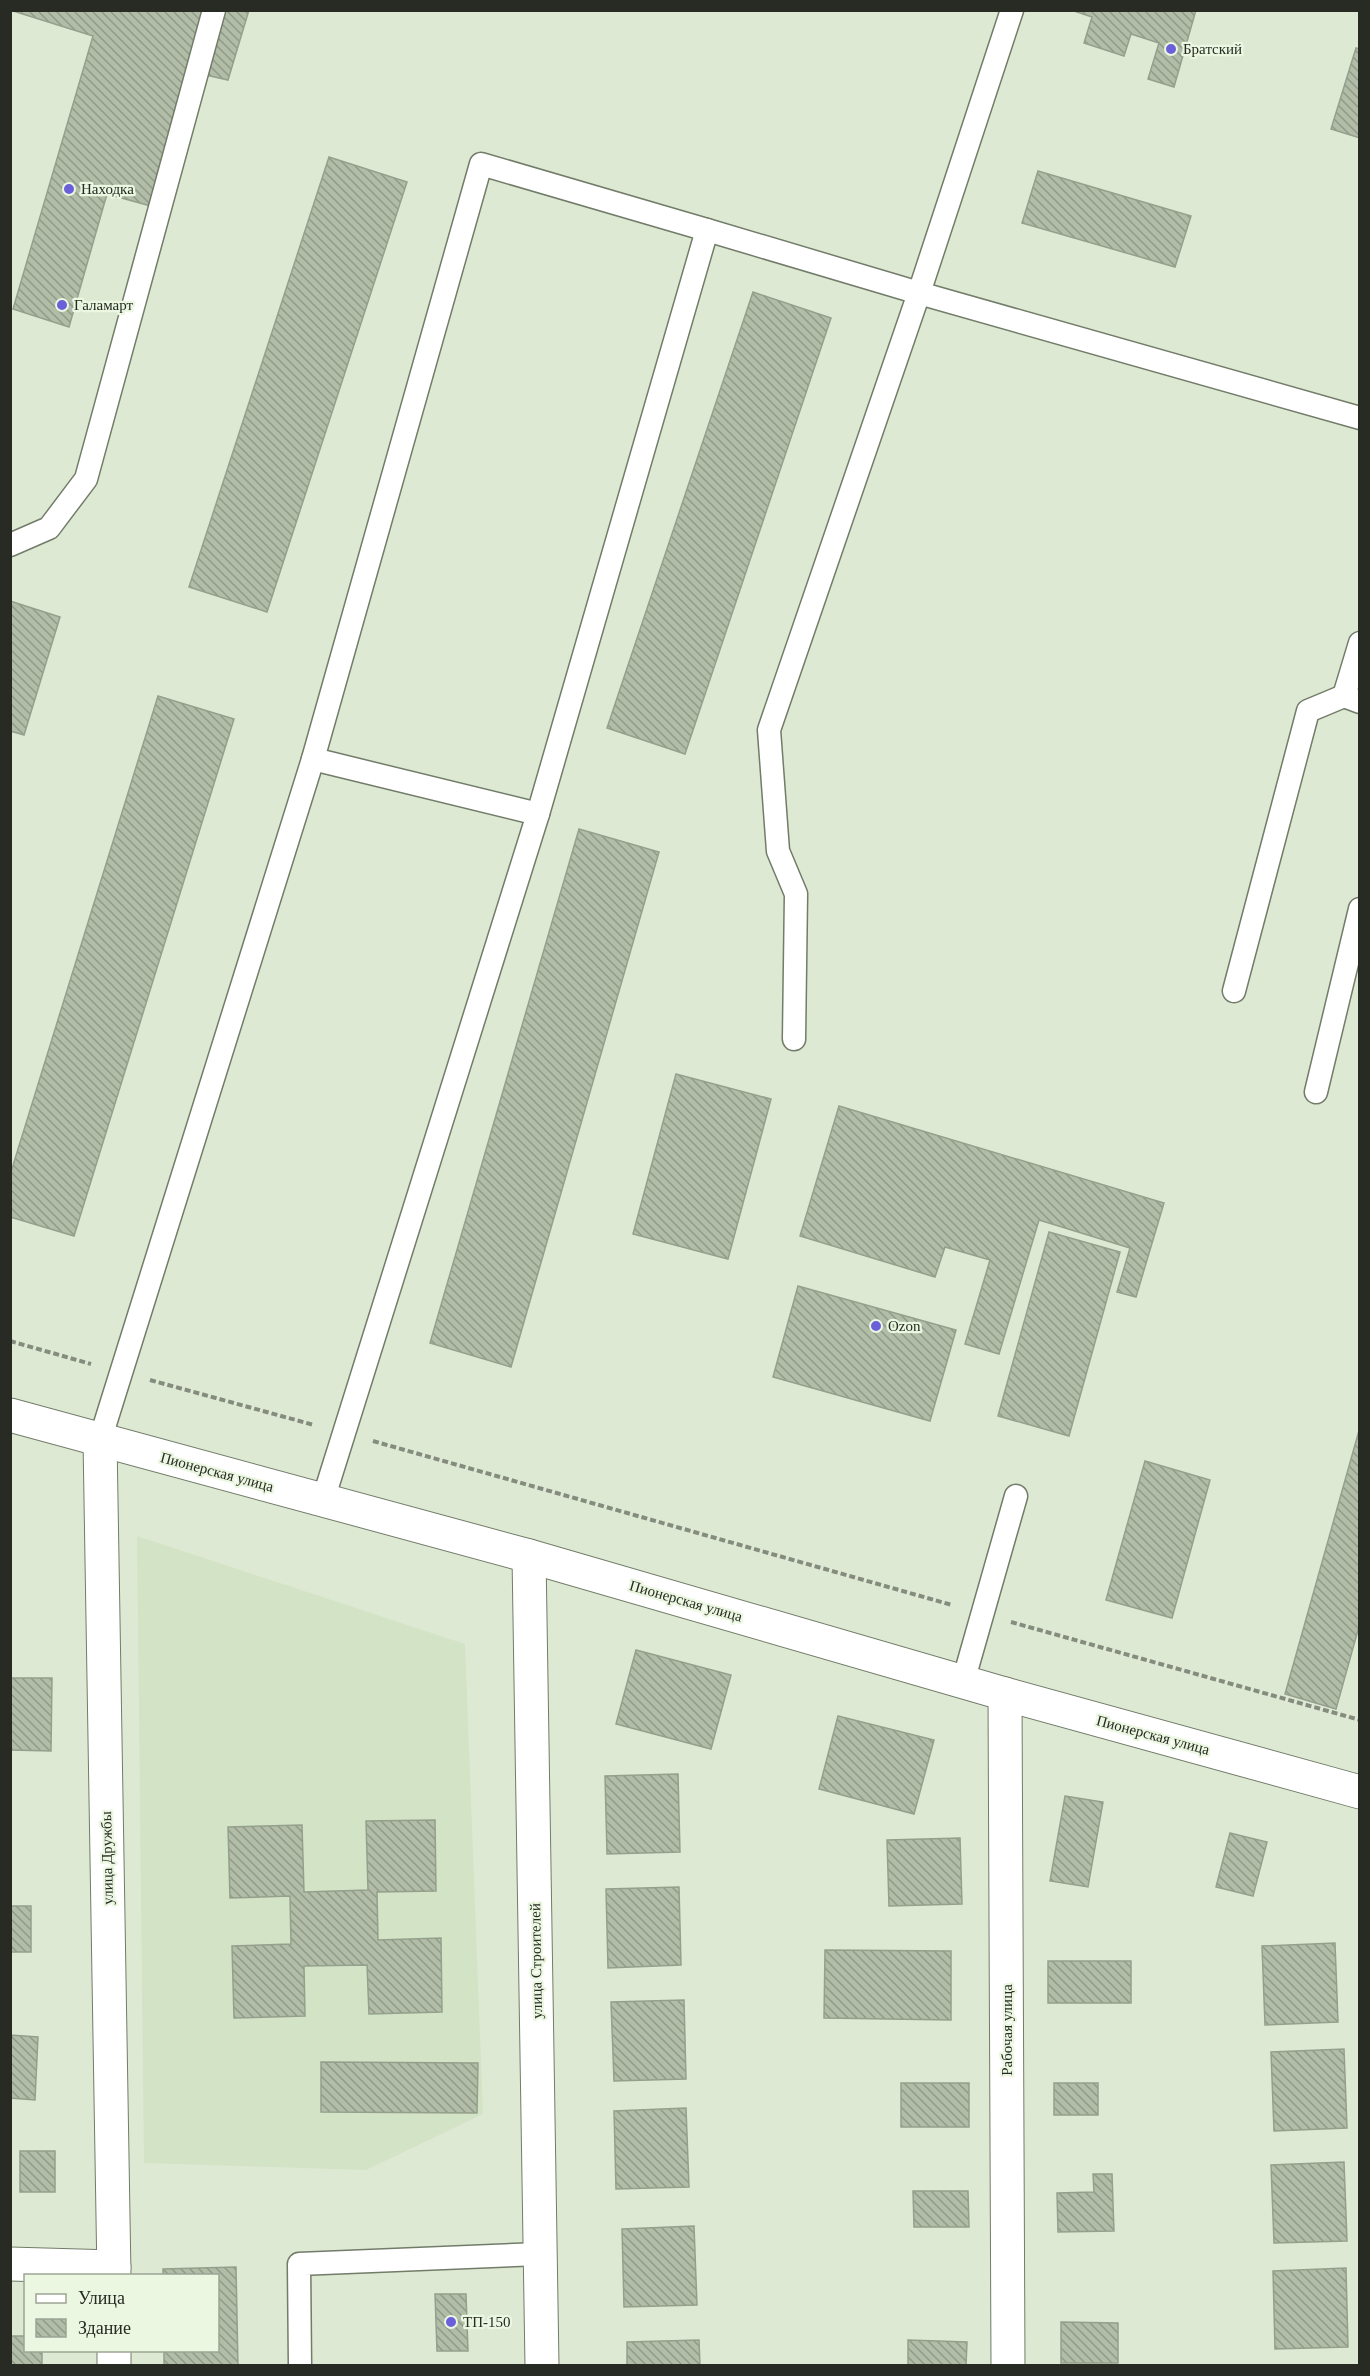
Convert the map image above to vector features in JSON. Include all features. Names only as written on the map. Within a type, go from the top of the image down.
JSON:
[{"type":"street","name":"Пионерская улица","points":[[10,1416],[530,1556],[1005,1694],[1359,1792]]},
{"type":"street","name":"улица Дружбы","points":[[100,1440],[114,2271]]},
{"type":"street","name":"улица Строителей","points":[[530,1556],[542,2366]]},
{"type":"street","name":"Рабочая улица","points":[[1005,1694],[1008,2366]]},
{"type":"street","points":[[10,2264],[114,2271]]},
{"type":"lane","points":[[10,545],[49,528],[86,479],[214,10]]},
{"type":"lane","points":[[794,1039],[796,894],[778,851],[769,730],[919,293],[1012,10]]},
{"type":"lane","points":[[100,1440],[313,759],[481,164],[919,293],[1359,418]]},
{"type":"lane","points":[[323,1500],[538,814],[707,230]]},
{"type":"lane","points":[[1234,991],[1308,711],[1352,699],[1359,643]]},
{"type":"lane","points":[[313,759],[538,814]]},
{"type":"lane","points":[[1316,1092],[1359,909]]},
{"type":"lane","points":[[963,1682],[1016,1496]]},
{"type":"lane","points":[[300,2366],[299,2264],[540,2254]]},
{"type":"path","points":[[10,1341],[1359,1720]]},
{"type":"shaded area","points":[[137,1536],[465,1644],[483,2114],[366,2170],[144,2163]]},
{"type":"building","points":[[10,10],[249,10],[228,80],[197,73],[158,208],[107,194],[69,327],[13,309],[93,36]]},
{"type":"building","name":"Братский","points":[[1071,10],[1196,10],[1174,87],[1148,79],[1159,43],[1131,34],[1124,56],[1084,43],[1092,17]]},
{"type":"building","points":[[1356,48],[1360,49],[1360,138],[1331,129]]},
{"type":"building","points":[[329,157],[407,182],[267,612],[189,587]]},
{"type":"building","points":[[1038,171],[1191,216],[1175,267],[1022,223]]},
{"type":"building","points":[[753,292],[831,318],[685,754],[607,728]]},
{"type":"building","points":[[10,601],[60,617],[24,735],[10,731]]},
{"type":"building","points":[[158,696],[234,719],[74,1236],[10,1217],[10,1175]]},
{"type":"building","points":[[579,829],[659,852],[511,1367],[430,1343]]},
{"type":"building","points":[[676,1074],[771,1099],[728,1259],[633,1234]]},
{"type":"building","points":[[839,1106],[1164,1203],[1136,1297],[1117,1292],[1130,1248],[1039,1220],[999,1354],[965,1344],[990,1260],[945,1247],[935,1277],[800,1236]]},
{"type":"building","points":[[1049,1232],[1120,1252],[1069,1436],[998,1416]]},
{"type":"building","points":[[798,1286],[956,1330],[930,1421],[773,1377]]},
{"type":"building","points":[[1360,1427],[1360,1623],[1336,1709],[1285,1694]]},
{"type":"building","points":[[1145,1461],[1210,1480],[1172,1618],[1106,1600]]},
{"type":"building","points":[[636,1650],[731,1675],[711,1749],[616,1724]]},
{"type":"building","points":[[10,1678],[52,1678],[51,1751],[10,1750]]},
{"type":"building","points":[[838,1716],[934,1740],[914,1814],[819,1789]]},
{"type":"building","points":[[678,1774],[680,1852],[607,1854],[605,1776]]},
{"type":"building","points":[[1065,1796],[1103,1802],[1088,1887],[1050,1881]]},
{"type":"building","points":[[435,1820],[436,1891],[377,1892],[378,1940],[441,1938],[442,2012],[369,2014],[367,1965],[304,1966],[305,2016],[234,2018],[232,1946],[291,1944],[290,1896],[230,1898],[228,1827],[302,1825],[304,1892],[368,1890],[366,1821]]},
{"type":"building","points":[[1230,1833],[1267,1842],[1253,1896],[1216,1887]]},
{"type":"building","points":[[960,1838],[962,1904],[889,1906],[887,1840]]},
{"type":"building","points":[[679,1887],[681,1965],[608,1968],[606,1889]]},
{"type":"building","points":[[10,1906],[31,1906],[31,1952],[10,1952]]},
{"type":"building","points":[[1335,1943],[1338,2022],[1265,2025],[1262,1946]]},
{"type":"building","points":[[825,1950],[951,1951],[951,2020],[824,2018]]},
{"type":"building","points":[[1048,1961],[1131,1961],[1131,2003],[1048,2003]]},
{"type":"building","points":[[684,2000],[686,2079],[614,2081],[611,2002]]},
{"type":"building","points":[[10,2035],[38,2037],[35,2100],[10,2098]]},
{"type":"building","points":[[1344,2049],[1347,2128],[1274,2131],[1271,2052]]},
{"type":"building","points":[[321,2062],[478,2063],[477,2113],[321,2112]]},
{"type":"building","points":[[901,2083],[969,2083],[969,2127],[901,2127]]},
{"type":"building","points":[[1054,2083],[1098,2083],[1098,2115],[1054,2115]]},
{"type":"building","points":[[686,2108],[689,2187],[616,2189],[614,2111]]},
{"type":"building","points":[[20,2151],[55,2151],[55,2192],[20,2192]]},
{"type":"building","points":[[1344,2162],[1347,2241],[1274,2243],[1271,2165]]},
{"type":"building","points":[[1093,2174],[1112,2174],[1114,2231],[1058,2232],[1057,2193],[1094,2192]]},
{"type":"building","points":[[913,2191],[968,2191],[969,2227],[914,2227]]},
{"type":"building","points":[[694,2226],[697,2305],[624,2307],[622,2229]]},
{"type":"building","points":[[236,2267],[238,2366],[164,2366],[164,2352],[219,2352],[219,2274],[163,2274],[163,2269]]},
{"type":"building","points":[[1346,2268],[1348,2347],[1275,2349],[1273,2271]]},
{"type":"building","name":"ТП-150","points":[[435,2294],[466,2294],[468,2351],[437,2351]]},
{"type":"building","points":[[1061,2322],[1118,2323],[1118,2363],[1061,2363]]},
{"type":"building","points":[[10,2336],[24,2336],[24,2352],[42,2352],[42,2366],[10,2366]]},
{"type":"building","points":[[699,2340],[700,2366],[627,2366],[627,2342]]},
{"type":"building","points":[[908,2340],[967,2342],[966,2366],[908,2366]]},
{"type":"place","name":"Братский","points":[[1171,49]]},
{"type":"place","name":"Находка","points":[[69,189]]},
{"type":"place","name":"Галамарт","points":[[62,305]]},
{"type":"place","name":"Ozon","points":[[876,1326]]},
{"type":"place","name":"ТП-150","points":[[451,2322]]}]
